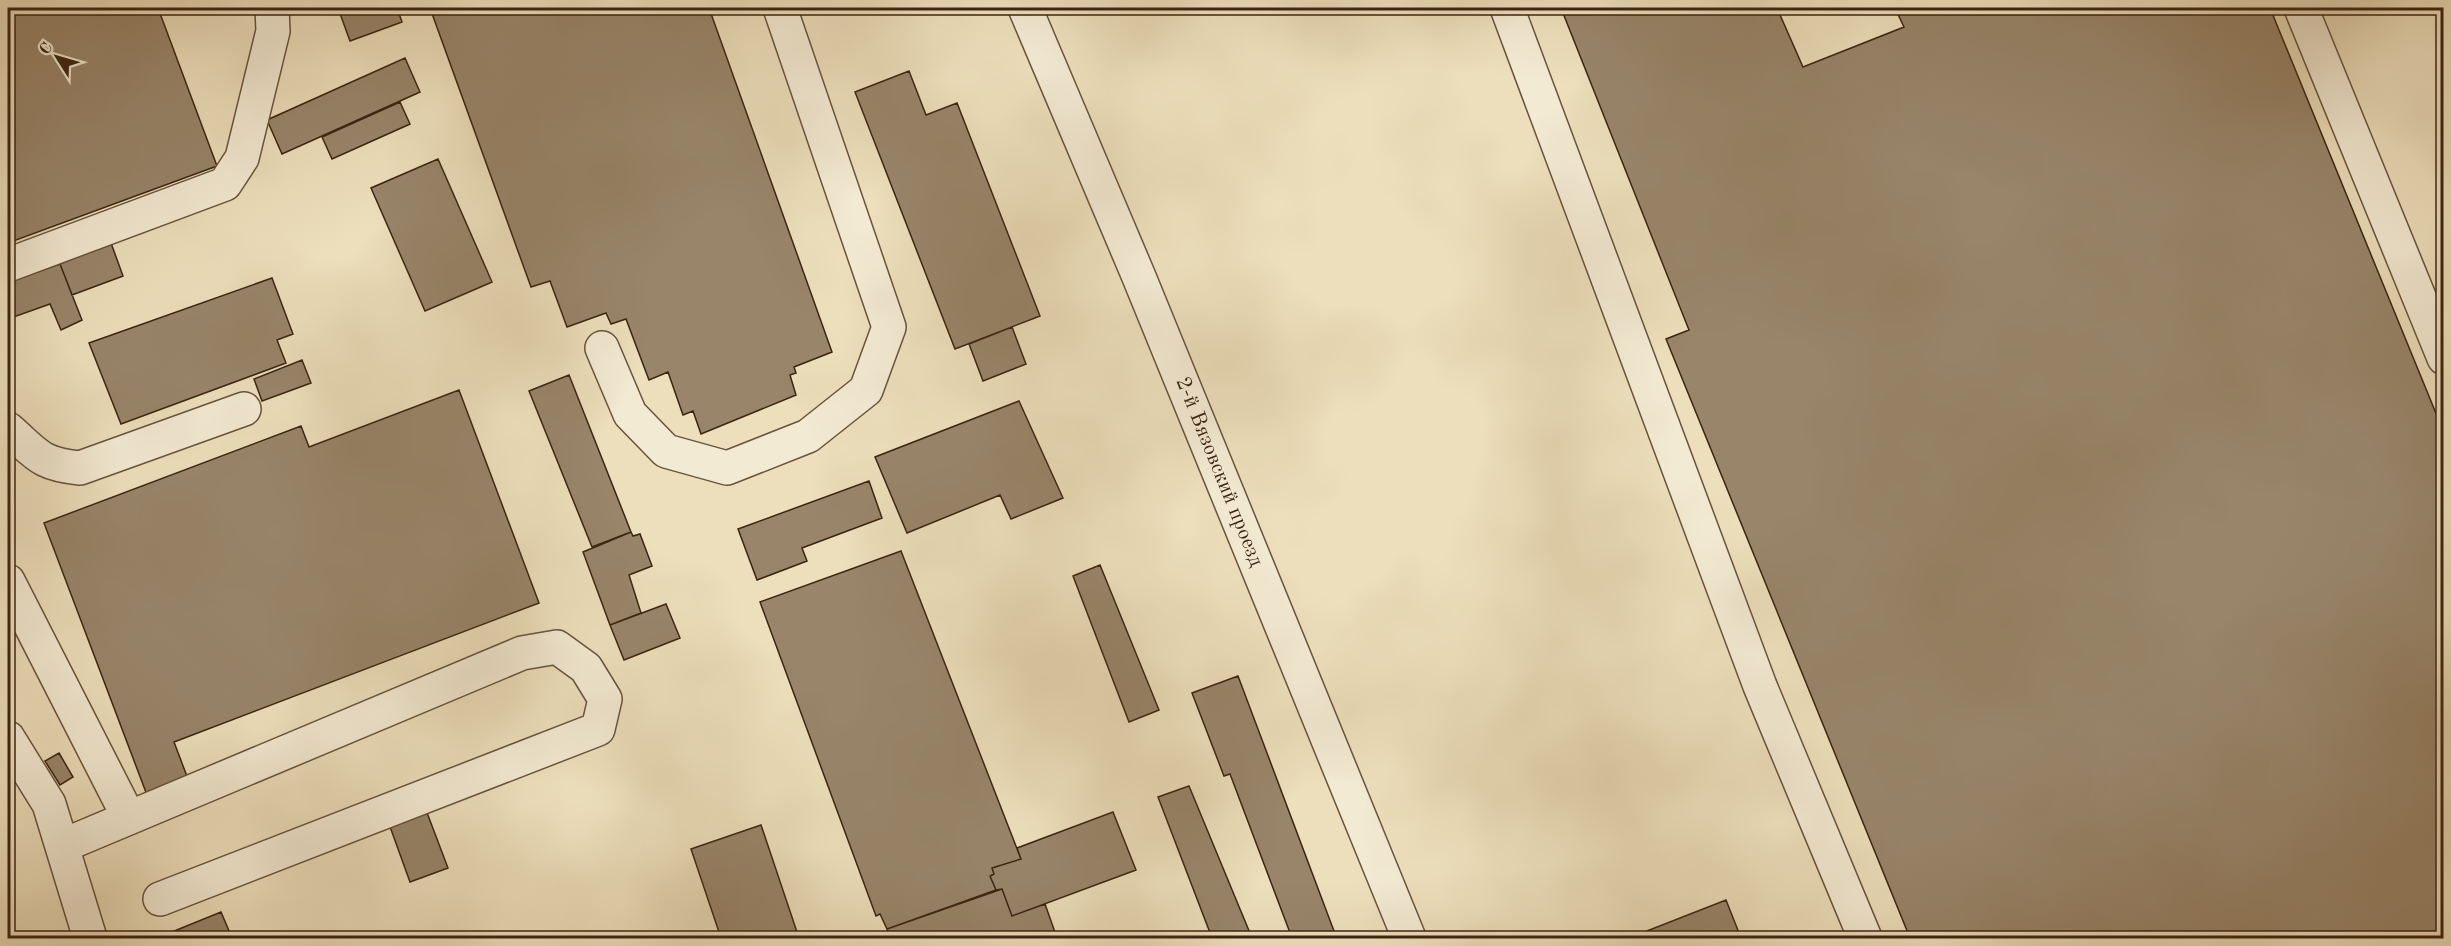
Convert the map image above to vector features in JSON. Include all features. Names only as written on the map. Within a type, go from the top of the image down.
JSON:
[{"type":"street","points":[[8,265],[225,184],[242,158],[273,31],[272,8]]},
{"type":"street","points":[[602,348],[630,414],[666,451],[728,468],[808,436],[866,390],[889,327],[780,8]]},
{"type":"street","name":"2-й Вязовский проезд","points":[[1025,8],[1139,277],[1409,939]]},
{"type":"street","points":[[1507,8],[1760,686],[1865,939]]},
{"type":"street","points":[[2301,8],[2444,358]]},
{"type":"street","points":[[8,429],[40,459],[58,466],[80,468],[244,409]]},
{"type":"street","points":[[8,581],[129,818]]},
{"type":"street","points":[[62,846],[522,653],[557,647],[585,668],[605,699],[598,729],[160,899]]},
{"type":"street","points":[[8,738],[49,804],[90,939]]},
{"type":"building","points":[[8,8],[158,8],[217,166],[8,243]]},
{"type":"building","points":[[338,8],[397,8],[402,22],[350,41]]},
{"type":"building","points":[[430,8],[709,8],[832,352],[794,367],[796,373],[790,375],[796,395],[701,434],[693,411],[683,415],[668,372],[649,380],[626,319],[611,324],[606,313],[567,327],[550,281],[531,287]]},
{"type":"building","points":[[1561,8],[1777,8],[1803,67],[1904,27],[1895,8],[2270,8],[2444,433],[2444,938],[1910,938],[1666,339],[1689,330]]},
{"type":"building","points":[[405,58],[420,92],[282,154],[267,120]]},
{"type":"building","points":[[909,71],[926,115],[957,103],[1040,316],[955,349],[855,92]]},
{"type":"building","points":[[400,102],[410,124],[332,159],[322,137]]},
{"type":"building","points":[[438,159],[492,282],[425,311],[371,188]]},
{"type":"building","points":[[111,243],[123,276],[72,295],[60,264]]},
{"type":"building","points":[[60,264],[82,320],[61,330],[50,304],[8,319],[8,282]]},
{"type":"building","points":[[272,278],[293,334],[277,340],[286,363],[121,424],[89,343]]},
{"type":"building","points":[[1012,327],[1026,364],[983,381],[969,344]]},
{"type":"building","points":[[302,360],[311,383],[262,401],[254,379]]},
{"type":"building","points":[[569,375],[631,532],[592,547],[529,391]]},
{"type":"building","points":[[459,390],[539,603],[174,742],[188,779],[147,795],[44,523],[301,426],[309,447]]},
{"type":"building","points":[[1019,401],[1063,498],[1011,519],[1000,495],[907,533],[875,457]]},
{"type":"building","points":[[869,481],[882,518],[802,548],[807,561],[757,580],[738,529]]},
{"type":"building","points":[[631,532],[633,536],[640,534],[652,566],[629,575],[641,613],[610,625],[583,552]]},
{"type":"building","points":[[901,551],[1021,859],[992,868],[994,874],[990,876],[996,890],[887,929],[880,914],[876,916],[760,602]]},
{"type":"building","points":[[1100,565],[1159,710],[1129,722],[1073,576]]},
{"type":"building","points":[[666,604],[680,638],[624,660],[610,625]]},
{"type":"building","points":[[1238,676],[1334,931],[1315,938],[1292,938],[1230,774],[1224,776],[1192,693]]},
{"type":"building","points":[[59,753],[73,777],[60,785],[45,761]]},
{"type":"building","points":[[1189,786],[1252,938],[1212,938],[1158,797]]},
{"type":"building","points":[[426,810],[448,868],[410,882],[389,824]]},
{"type":"building","points":[[1113,812],[1136,870],[1012,916],[1002,889],[996,890],[990,876],[994,874],[992,868],[1021,859],[1017,848]]},
{"type":"building","points":[[761,825],[799,938],[721,938],[691,849]]},
{"type":"building","points":[[1002,889],[1012,916],[1045,904],[1057,938],[890,938],[887,929]]},
{"type":"building","points":[[1726,900],[1741,938],[1629,938]]},
{"type":"building","points":[[221,912],[232,938],[157,938]]}]
